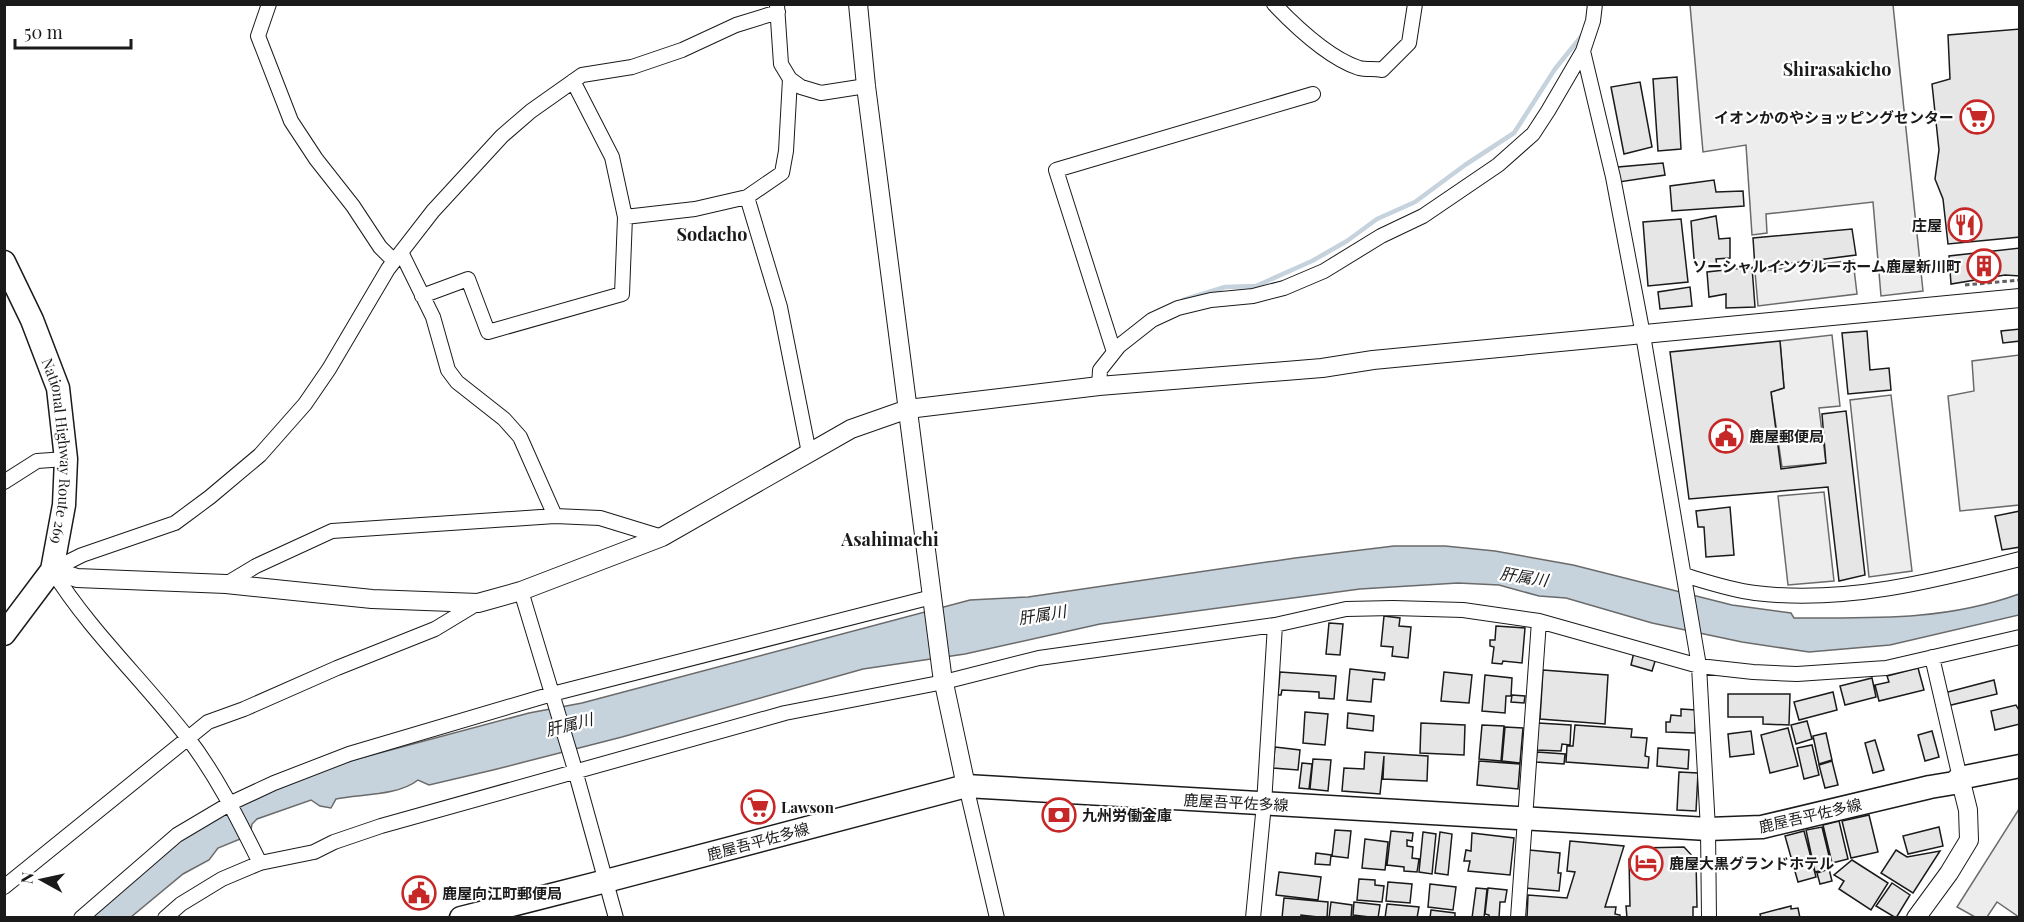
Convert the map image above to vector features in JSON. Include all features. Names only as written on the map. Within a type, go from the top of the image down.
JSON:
[{"type":"main road","name":"National Highway Route 269","points":[[4,262],[32,320],[58,388],[66,459],[64,505],[52,570],[4,634]]},
{"type":"main road","name":"鹿屋吾平佐多線","points":[[461,918],[966,786],[1708,829],[1762,827],[1954,783],[1960,778],[2019,765]]},
{"type":"street","points":[[270,4],[258,36],[291,122],[380,247],[397,256],[433,317],[448,370],[457,382],[504,419],[520,437],[555,516]]},
{"type":"street","points":[[858,4],[866,86],[943,678],[997,918]]},
{"type":"street","points":[[1274,4],[1290,21],[1339,58],[1362,69],[1382,70],[1409,43],[1415,4]]},
{"type":"street","points":[[1099,386],[1100,370],[1114,352],[1152,320],[1178,308],[1211,300],[1253,296],[1284,288],[1324,271],[1381,236],[1423,216],[1498,165],[1533,134],[1583,51],[1593,21],[1595,4]]},
{"type":"street","points":[[52,570],[82,555],[175,524],[260,455],[311,396],[397,256],[433,211],[502,136],[531,111],[582,75],[632,67],[682,50],[778,8],[781,64],[790,79],[801,87],[821,93],[866,86]]},
{"type":"street","points":[[1583,51],[1613,177],[1643,334],[1699,662],[1708,829],[1709,918]]},
{"type":"street","points":[[625,217],[695,209],[747,196],[782,174],[786,151],[790,79]]},
{"type":"street","points":[[422,296],[468,279],[488,332],[622,294],[625,217],[612,157],[573,81]]},
{"type":"street","points":[[1114,352],[1056,170],[1313,94]]},
{"type":"street","points":[[747,196],[780,307],[809,453]]},
{"type":"street","points":[[4,887],[208,722],[435,629],[478,603],[521,591],[662,537],[851,429],[908,409],[1099,386],[1322,368],[1373,360],[2019,298]]},
{"type":"street","points":[[4,482],[37,460],[66,459]]},
{"type":"street","points":[[226,584],[256,566],[332,531],[555,516],[600,518],[662,537]]},
{"type":"street","points":[[1685,580],[1754,593],[1814,595],[1912,584],[2019,559]]},
{"type":"street","points":[[52,570],[77,578],[226,584],[372,599],[478,603]]},
{"type":"street","points":[[52,570],[69,597],[188,737],[232,807],[260,863]]},
{"type":"street","points":[[521,591],[554,698],[616,918]]},
{"type":"street","points":[[81,918],[177,835],[274,783],[349,754],[554,698],[932,602]]},
{"type":"street","points":[[165,918],[181,904],[222,879],[260,863],[314,852],[334,842],[381,826],[574,767],[785,713],[1039,658],[1275,625],[1346,609],[1463,610],[1539,621],[1699,662],[1753,672],[1797,674],[1886,668],[2019,637]]},
{"type":"street","points":[[1518,918],[1539,621]]},
{"type":"street","points":[[1253,918],[1264,804],[1275,625]]},
{"type":"street","points":[[1916,918],[1949,873],[1969,840],[1968,810],[1932,657]]},
{"type":"street","points":[[181,904],[189,918]]},
{"type":"shaded area","points":[[1690,5],[1893,5],[1923,291],[1881,296],[1873,202],[1766,214],[1767,233],[1752,235],[1746,145],[1703,152]]},
{"type":"shaded area","points":[[1853,260],[1857,294],[1758,306],[1755,272]]},
{"type":"shaded area","points":[[1832,335],[1840,406],[1819,408],[1826,463],[1782,467],[1771,392],[1784,388],[1780,341]]},
{"type":"shaded area","points":[[2019,355],[2019,505],[1960,511],[1948,396],[1974,391],[1972,361]]},
{"type":"shaded area","points":[[1891,395],[1912,571],[1869,577],[1850,400]]},
{"type":"shaded area","points":[[1824,492],[1834,581],[1788,585],[1778,496]]},
{"type":"shaded area","points":[[2019,809],[2019,917],[1997,902],[1987,917],[1975,917],[1957,907]]},
{"type":"water","name":"肝属川","points":[[1394,546],[1445,546],[1495,551],[1573,565],[1732,605],[1791,613],[1794,618],[1908,616],[1963,609],[2019,594],[2019,615],[1890,645],[1809,652],[1742,642],[1652,623],[1566,598],[1539,596],[1499,585],[1458,583],[1360,589],[1100,624],[965,654],[863,669],[622,737],[493,770],[429,785],[418,780],[390,792],[336,799],[331,808],[320,806],[311,800],[257,819],[252,824],[250,835],[218,848],[209,860],[183,874],[131,917],[90,918],[178,841],[214,819],[272,789],[353,760],[529,713],[582,703],[970,600],[1028,597]]},
{"type":"building","name":"イオンかのやショッピングセンター","points":[[2020,29],[2020,237],[1948,244],[1943,199],[1935,179],[1939,150],[1932,84],[1950,79],[1948,35]]},
{"type":"building","points":[[1677,77],[1681,149],[1658,151],[1653,79]]},
{"type":"building","points":[[1640,82],[1652,147],[1624,154],[1611,87]]},
{"type":"building","points":[[1663,163],[1665,175],[1619,182],[1618,167]]},
{"type":"building","points":[[1714,180],[1716,192],[1743,191],[1744,206],[1672,211],[1670,186]]},
{"type":"building","points":[[1716,216],[1719,239],[1730,238],[1730,258],[1716,259],[1717,266],[1697,267],[1694,258],[1691,221]]},
{"type":"building","points":[[1681,219],[1688,282],[1648,286],[1643,222]]},
{"type":"building","points":[[1852,229],[1856,255],[1755,268],[1753,238]]},
{"type":"building","name":"ソーシャルインクルーホーム鹿屋新川町","points":[[2020,248],[2020,276],[2005,275],[1951,284],[1949,256]]},
{"type":"building","points":[[1752,267],[1755,307],[1726,308],[1726,294],[1709,297],[1707,272]]},
{"type":"building","points":[[1690,287],[1692,306],[1660,309],[1658,292]]},
{"type":"building","points":[[2020,329],[2020,341],[2003,343],[2001,331]]},
{"type":"building","points":[[1867,331],[1870,370],[1889,368],[1891,390],[1848,394],[1842,333]]},
{"type":"building","points":[[1780,341],[1784,388],[1771,392],[1781,469],[1826,463],[1822,414],[1846,411],[1865,575],[1839,581],[1828,487],[1689,499],[1670,352]]},
{"type":"building","points":[[1730,507],[1734,555],[1706,557],[1704,527],[1698,527],[1696,511]]},
{"type":"building","points":[[2020,511],[2020,547],[2002,550],[1995,516]]},
{"type":"building","points":[[1384,616],[1400,618],[1399,626],[1411,627],[1408,658],[1392,656],[1393,647],[1381,646]]},
{"type":"building","points":[[1329,623],[1343,624],[1340,655],[1326,654]]},
{"type":"building","points":[[1496,626],[1525,628],[1522,663],[1503,661],[1502,664],[1492,663],[1494,647],[1490,646],[1490,640],[1495,640]]},
{"type":"building","points":[[1634,652],[1656,658],[1652,671],[1631,665]]},
{"type":"building","points":[[1918,668],[1924,690],[1879,701],[1875,685],[1889,682],[1887,676]]},
{"type":"building","points":[[1350,669],[1385,673],[1384,680],[1373,679],[1371,702],[1347,700]]},
{"type":"building","points":[[1543,670],[1608,675],[1605,724],[1540,719]]},
{"type":"building","points":[[1280,672],[1336,676],[1334,699],[1319,698],[1319,692],[1282,690],[1281,695],[1278,695]]},
{"type":"building","points":[[1444,672],[1472,675],[1469,703],[1441,701]]},
{"type":"building","points":[[1485,675],[1512,678],[1511,696],[1506,696],[1505,713],[1482,711]]},
{"type":"building","points":[[1872,678],[1876,697],[1845,705],[1840,686]]},
{"type":"building","points":[[1994,680],[1997,694],[1947,706],[1944,693]]},
{"type":"building","points":[[1833,692],[1837,710],[1799,720],[1794,702]]},
{"type":"building","points":[[1728,694],[1790,694],[1789,725],[1763,724],[1763,717],[1728,717]]},
{"type":"building","points":[[1512,695],[1525,696],[1524,703],[1511,702]]},
{"type":"building","points":[[2016,705],[2020,712],[2020,724],[1995,730],[1991,711]]},
{"type":"building","points":[[1681,709],[1696,710],[1695,733],[1666,732],[1666,722],[1670,722],[1671,715],[1681,716]]},
{"type":"building","points":[[1305,712],[1328,714],[1325,745],[1303,743]]},
{"type":"building","points":[[1348,713],[1374,716],[1373,731],[1347,728]]},
{"type":"building","points":[[1807,721],[1812,739],[1796,744],[1791,725]]},
{"type":"building","points":[[1421,723],[1465,725],[1464,755],[1420,753]]},
{"type":"building","points":[[1538,723],[1571,725],[1570,745],[1562,744],[1561,751],[1536,750]]},
{"type":"building","points":[[1482,725],[1504,726],[1501,761],[1479,759]]},
{"type":"building","points":[[1575,725],[1632,729],[1631,737],[1647,738],[1645,756],[1649,757],[1648,768],[1566,762],[1567,746],[1573,746]]},
{"type":"building","points":[[1505,727],[1523,728],[1520,763],[1502,761]]},
{"type":"building","points":[[1788,728],[1798,766],[1770,773],[1761,735]]},
{"type":"building","points":[[1751,731],[1754,754],[1730,757],[1728,734]]},
{"type":"building","points":[[1932,731],[1939,757],[1925,761],[1918,735]]},
{"type":"building","points":[[1826,733],[1832,760],[1819,764],[1813,736]]},
{"type":"building","points":[[1875,740],[1884,770],[1873,773],[1865,743]]},
{"type":"building","points":[[1812,745],[1819,775],[1804,779],[1797,748]]},
{"type":"building","points":[[1275,747],[1300,750],[1298,770],[1273,768]]},
{"type":"building","points":[[1658,748],[1689,750],[1688,769],[1657,766]]},
{"type":"building","points":[[1365,752],[1428,756],[1427,781],[1383,779],[1384,756],[1380,794],[1342,791],[1344,768],[1364,769]]},
{"type":"building","points":[[1537,752],[1565,754],[1564,764],[1536,762]]},
{"type":"building","points":[[1313,759],[1331,760],[1328,791],[1310,789]]},
{"type":"building","points":[[1479,761],[1520,764],[1518,789],[1477,785]]},
{"type":"building","points":[[1832,761],[1838,785],[1825,788],[1819,765]]},
{"type":"building","points":[[1302,763],[1312,764],[1309,789],[1299,788]]},
{"type":"building","points":[[1679,772],[1698,773],[1696,811],[1677,810]]},
{"type":"building","points":[[1869,815],[1878,852],[1851,858],[1842,821]]},
{"type":"building","points":[[1839,821],[1848,859],[1832,863],[1823,825]]},
{"type":"building","points":[[1822,827],[1831,864],[1822,866],[1823,870],[1815,872],[1806,830]]},
{"type":"building","points":[[1939,827],[1943,846],[1908,854],[1903,836]]},
{"type":"building","points":[[1335,830],[1351,831],[1348,858],[1332,856]]},
{"type":"building","points":[[1391,831],[1413,833],[1412,841],[1407,840],[1407,846],[1413,847],[1412,858],[1419,859],[1417,872],[1404,871],[1404,867],[1387,865]]},
{"type":"building","points":[[1804,831],[1816,877],[1798,882],[1785,836]]},
{"type":"building","points":[[1423,832],[1436,834],[1432,874],[1419,872]]},
{"type":"building","points":[[1440,832],[1452,834],[1448,875],[1435,873]]},
{"type":"building","points":[[1472,833],[1514,838],[1510,875],[1468,871],[1470,861],[1464,861],[1466,850],[1471,851]]},
{"type":"building","points":[[1365,839],[1388,842],[1385,870],[1362,868]]},
{"type":"building","points":[[1570,841],[1624,846],[1605,907],[1616,907],[1615,914],[1620,915],[1620,918],[1527,918],[1528,895],[1567,898],[1575,872],[1567,871]]},
{"type":"building","points":[[1684,847],[1696,860],[1697,907],[1693,907],[1693,918],[1627,918],[1626,906],[1630,906],[1629,859],[1641,859],[1641,848]]},
{"type":"building","points":[[1529,850],[1560,853],[1559,891],[1525,888]]},
{"type":"building","points":[[1896,850],[1907,857],[1940,851],[1913,893],[1881,873]]},
{"type":"building","points":[[1316,853],[1331,855],[1330,865],[1315,864]]},
{"type":"building","points":[[1852,860],[1888,883],[1871,910],[1839,889],[1844,881],[1834,875]]},
{"type":"building","points":[[1829,869],[1832,881],[1820,884],[1817,873]]},
{"type":"building","points":[[1279,872],[1321,877],[1318,900],[1276,895]]},
{"type":"building","points":[[1359,879],[1375,880],[1375,885],[1384,886],[1382,902],[1357,900]]},
{"type":"building","points":[[1388,882],[1412,884],[1410,903],[1386,901]]},
{"type":"building","points":[[1892,883],[1910,895],[1896,918],[1876,906]]},
{"type":"building","points":[[1430,884],[1456,887],[1453,910],[1428,907]]},
{"type":"building","points":[[1476,888],[1487,889],[1484,918],[1472,918]]},
{"type":"building","points":[[1488,888],[1507,890],[1505,902],[1500,902],[1499,918],[1489,918],[1489,915],[1485,914]]},
{"type":"building","points":[[1284,898],[1328,902],[1327,918],[1301,915],[1301,918],[1282,918]]},
{"type":"building","points":[[1331,902],[1352,905],[1351,918],[1329,918]]},
{"type":"building","points":[[1354,902],[1380,905],[1378,918],[1353,915]]},
{"type":"building","points":[[1387,904],[1419,907],[1417,918],[1385,918]]},
{"type":"building","points":[[1791,906],[1791,909],[1798,908],[1800,918],[1761,918],[1760,914]]},
{"type":"building","points":[[1431,910],[1455,913],[1455,918],[1430,918]]},
{"type":"waterway","points":[[1183,300],[1225,287],[1256,286],[1312,261],[1347,241],[1377,219],[1415,202],[1514,133],[1555,69],[1584,33]]},
{"type":"place","name":"イオンかのやショッピングセンター","points":[[1977,117]]},
{"type":"place","name":"庄屋","points":[[1965,225]]},
{"type":"place","name":"ソーシャルインクルーホーム鹿屋新川町","points":[[1984,266]]},
{"type":"place","name":"鹿屋郵便局","points":[[1726,436]]},
{"type":"place","name":"Lawson","points":[[758,807]]},
{"type":"place","name":"九州労働金庫","points":[[1059,815]]},
{"type":"place","name":"鹿屋大黒グランドホテル","points":[[1646,863]]},
{"type":"place","name":"鹿屋向江町郵便局","points":[[419,893]]},
{"type":"district","name":"Shirasakicho","points":[[1837,69]]},
{"type":"district","name":"Sodacho","points":[[712,234]]},
{"type":"district","name":"Asahimachi","points":[[890,539]]}]
